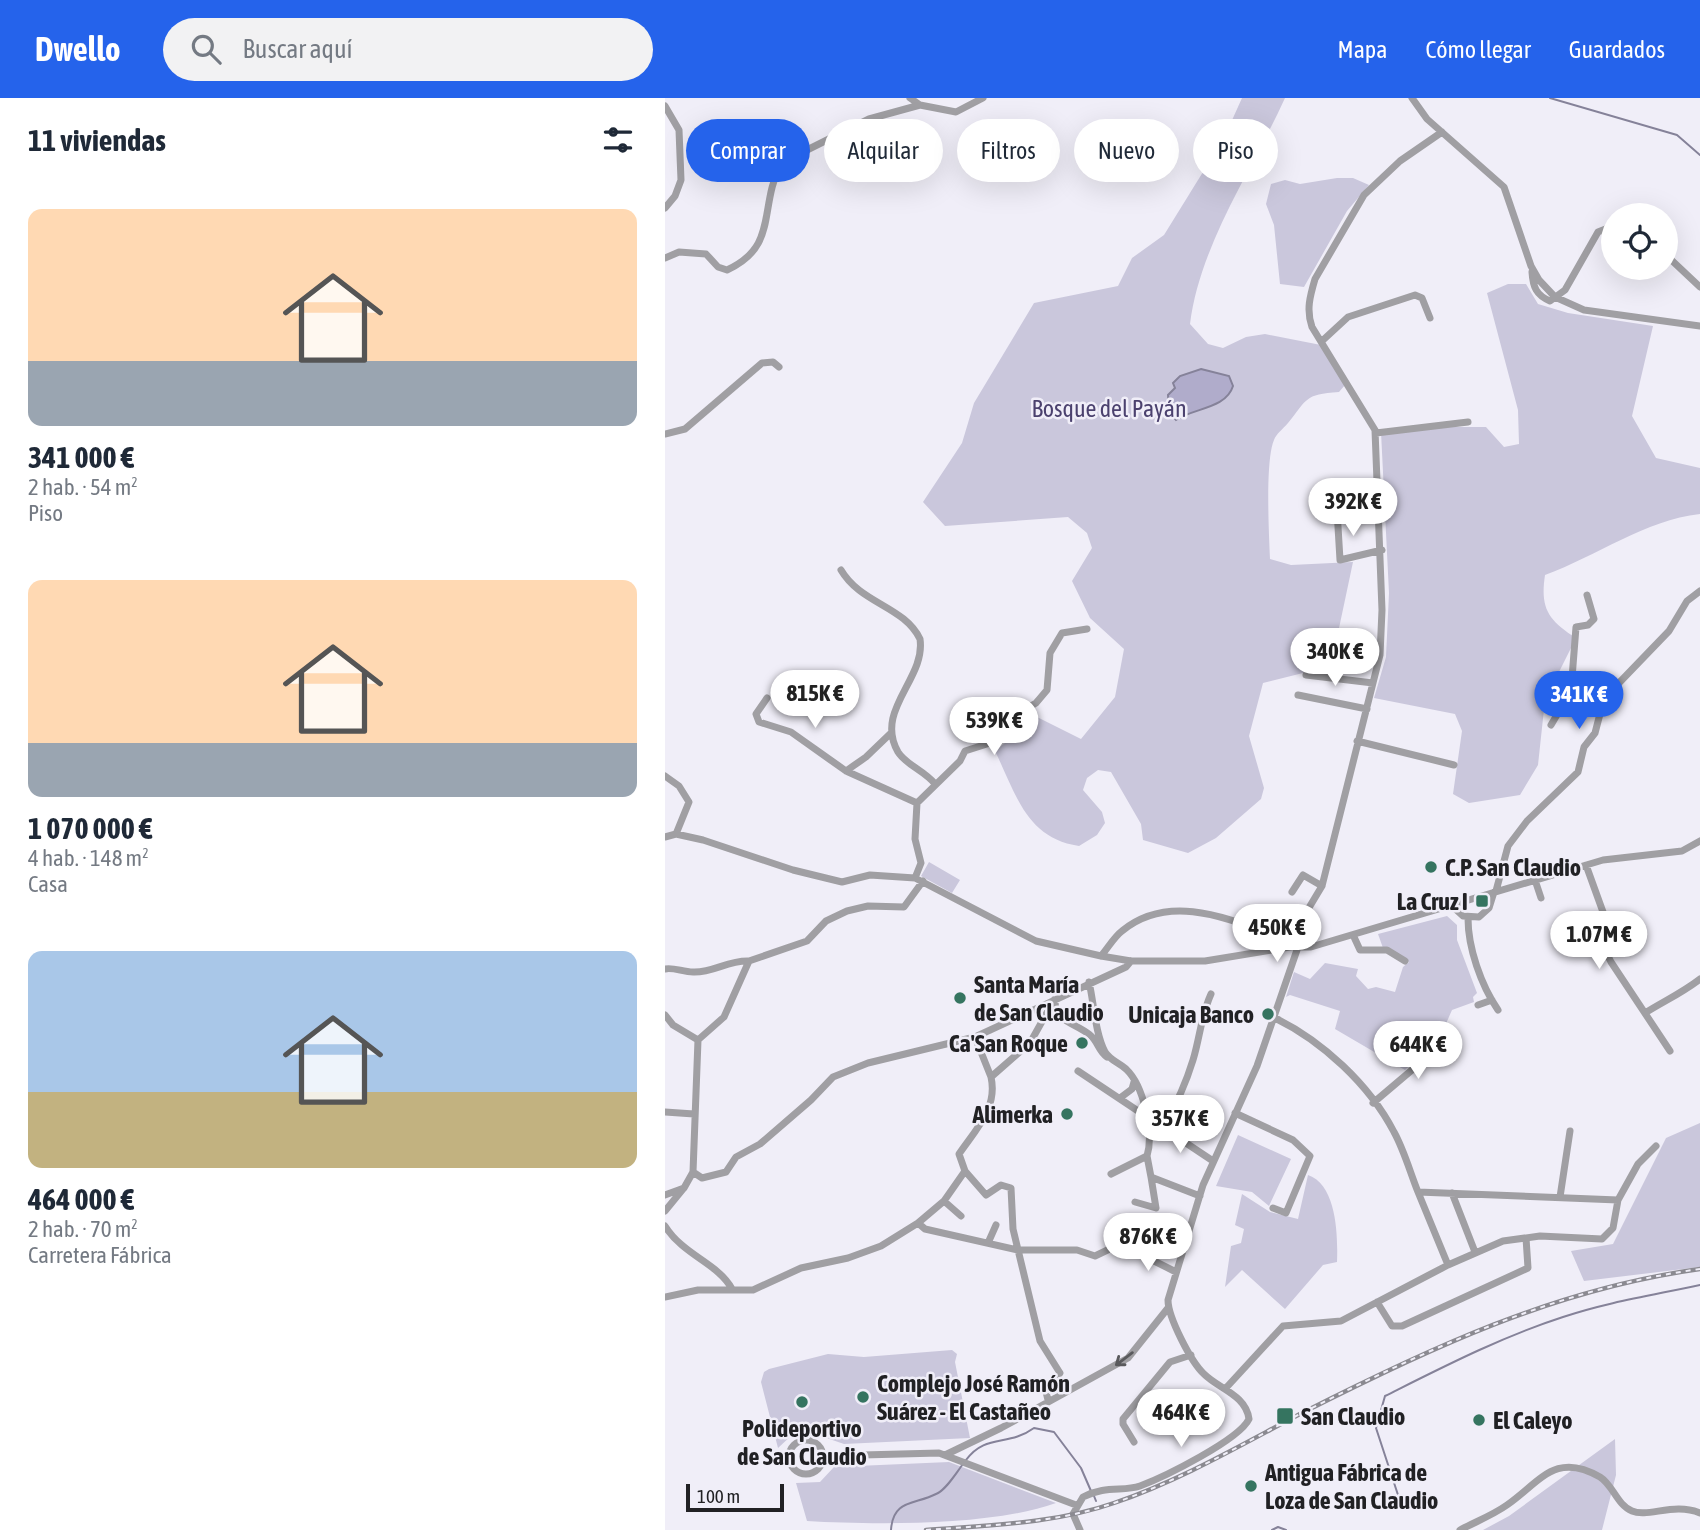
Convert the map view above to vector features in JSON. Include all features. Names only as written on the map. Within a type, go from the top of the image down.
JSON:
[{"type":"street","points":[[910,98],[920,105],[956,112],[983,98]]},
{"type":"street","points":[[1412,98],[1427,119],[1504,187],[1531,266],[1539,280],[1555,297],[1584,310],[1700,326]]},
{"type":"street","points":[[665,258],[679,252],[706,254],[718,267],[727,270],[737,266],[753,255],[759,246],[769,193],[781,163],[869,119],[920,105]]},
{"type":"street","points":[[665,106],[679,131],[681,180],[675,196],[665,208]]},
{"type":"street","points":[[945,1455],[1001,1428],[1128,1358],[1168,1308],[1176,1272],[1200,1196],[1275,1018],[1297,947],[1292,936],[1322,887],[1380,655],[1381,550],[1375,433],[1308,314],[1314,279],[1364,195],[1400,161],[1442,132]]},
{"type":"street","points":[[1555,297],[1565,290],[1601,231]]},
{"type":"street","points":[[1678,266],[1700,287]]},
{"type":"street","points":[[1322,341],[1348,317],[1415,295],[1422,298],[1430,318]]},
{"type":"street","points":[[665,434],[685,429],[762,363],[773,362],[779,367]]},
{"type":"street","points":[[1375,433],[1468,422]]},
{"type":"street","points":[[1337,510],[1340,560],[1381,550]]},
{"type":"street","points":[[841,570],[853,588],[904,619],[920,639],[919,661],[899,698],[891,733],[859,764],[846,771]]},
{"type":"street","points":[[1468,918],[1485,913],[1495,892],[1508,846],[1527,821],[1578,772],[1580,754],[1595,733],[1601,710],[1618,685],[1669,631],[1687,601],[1700,591]]},
{"type":"street","points":[[1551,725],[1571,691],[1576,627],[1588,625],[1594,619],[1587,596]]},
{"type":"street","points":[[665,957],[666,968],[711,971],[731,962],[749,961],[807,941],[826,921],[847,911],[868,906],[904,907],[919,880],[921,863],[915,839],[917,803],[960,761],[965,751],[990,743],[1009,719],[1036,703],[1047,690],[1050,653],[1055,641],[1062,633],[1087,629]]},
{"type":"street","points":[[1306,675],[1373,683]]},
{"type":"street","points":[[1571,691],[1601,710]]},
{"type":"street","points":[[1298,695],[1367,709]]},
{"type":"street","points":[[767,698],[756,714],[759,722],[790,732],[846,771],[917,803]]},
{"type":"street","points":[[891,733],[901,756],[926,772],[935,783]]},
{"type":"street","points":[[1357,741],[1454,765]]},
{"type":"street","points":[[665,776],[679,786],[689,802],[676,834]]},
{"type":"street","points":[[665,837],[676,834],[842,882],[870,875],[919,880],[1036,941],[1131,961],[1205,961],[1321,946],[1586,865],[1626,856],[1682,851],[1700,841]]},
{"type":"street","points":[[1586,865],[1603,912],[1602,944],[1670,1051]]},
{"type":"street","points":[[1292,892],[1303,875],[1322,887]]},
{"type":"street","points":[[1535,880],[1541,898]]},
{"type":"street","points":[[1452,906],[1468,918],[1470,942],[1492,1000],[1499,1010]]},
{"type":"street","points":[[1101,956],[1123,930],[1160,911],[1206,912],[1287,940],[1297,947]]},
{"type":"street","points":[[1354,937],[1360,950],[1387,950],[1405,961]]},
{"type":"street","points":[[698,1040],[725,1017],[749,961]]},
{"type":"street","points":[[693,1172],[702,1178],[726,1172],[736,1157],[760,1144],[811,1100],[832,1077],[868,1063],[975,1037],[1126,967],[1131,961]]},
{"type":"street","points":[[1645,1013],[1667,999],[1675,998],[1700,979]]},
{"type":"street","points":[[1089,982],[1104,1049],[1111,1060]]},
{"type":"street","points":[[1164,1126],[1183,1089],[1194,1058],[1203,1010],[1211,995]]},
{"type":"street","points":[[1055,999],[1055,1010],[1061,1018],[1090,1035],[1099,1051],[1126,1069],[1141,1097],[1152,1141],[1147,1156],[1156,1208],[1135,1202]]},
{"type":"street","points":[[991,1077],[1030,1043],[1055,999]]},
{"type":"street","points":[[1478,1005],[1492,1000]]},
{"type":"street","points":[[665,1015],[673,1025],[698,1040]]},
{"type":"street","points":[[1275,1018],[1303,1032],[1355,1077],[1393,1131],[1448,1265]]},
{"type":"street","points":[[975,1037],[994,1090],[991,1107],[959,1154],[965,1171],[986,1195],[1001,1185],[1011,1188],[1013,1229],[1040,1341],[1060,1373],[1046,1392],[1048,1400]]},
{"type":"street","points":[[1373,1103],[1419,1063],[1441,1038]]},
{"type":"street","points":[[665,1211],[693,1172],[694,1114],[699,1083],[698,1040]]},
{"type":"street","points":[[1078,1071],[1130,1103],[1213,1161]]},
{"type":"street","points":[[1120,1098],[1132,1089],[1133,1082]]},
{"type":"street","points":[[1130,1103],[1135,1096],[1133,1082]]},
{"type":"street","points":[[1130,1103],[1141,1097]]},
{"type":"street","points":[[665,1112],[694,1114]]},
{"type":"street","points":[[1235,1113],[1293,1140],[1310,1156],[1286,1213],[1273,1208]]},
{"type":"street","points":[[1560,1197],[1570,1131]]},
{"type":"street","points":[[1225,1389],[1283,1326],[1294,1322],[1341,1321],[1448,1265],[1503,1241],[1540,1236],[1602,1239],[1613,1228],[1618,1200],[1638,1164],[1656,1146]]},
{"type":"street","points":[[1111,1174],[1147,1156]]},
{"type":"street","points":[[665,1297],[732,1289],[753,1290],[801,1269],[848,1258],[881,1246],[918,1223],[944,1201],[965,1171]]},
{"type":"street","points":[[1151,1177],[1200,1196]]},
{"type":"street","points":[[665,1195],[684,1188]]},
{"type":"street","points":[[1418,1192],[1618,1200]]},
{"type":"street","points":[[1452,1193],[1475,1252]]},
{"type":"street","points":[[944,1201],[961,1216]]},
{"type":"street","points":[[918,1223],[925,1229],[1018,1250],[1077,1250],[1095,1256],[1120,1244],[1176,1272]]},
{"type":"street","points":[[988,1243],[996,1225]]},
{"type":"street","points":[[665,1226],[679,1245],[722,1275],[732,1289]]},
{"type":"street","points":[[1377,1302],[1392,1326],[1402,1326],[1528,1268],[1526,1238]]},
{"type":"street","points":[[1080,1530],[1073,1514],[1076,1505],[1094,1491],[1138,1487],[1233,1439],[1243,1431],[1249,1419],[1243,1404],[1202,1372],[1168,1308]]},
{"type":"street","points":[[1133,1442],[1123,1419],[1170,1362],[1191,1354]]},
{"type":"street","points":[[806,1440],[817,1443],[824,1456],[820,1467],[811,1474],[796,1471],[789,1461],[795,1443],[806,1440]]},
{"type":"street","points":[[824,1456],[945,1455],[1076,1505]]},
{"type":"street","points":[[1460,1530],[1508,1505],[1546,1473],[1569,1465],[1599,1476],[1628,1510],[1637,1513],[1670,1507],[1700,1513]]},
{"type":"green space","name":"Bosque del Payán","points":[[1242,98],[1285,98],[1275,119],[1233,119]]},
{"type":"green space","points":[[1353,178],[1369,185],[1347,211],[1304,287],[1280,284],[1274,225],[1266,204],[1271,184],[1285,180],[1300,184]]},
{"type":"green space","name":"Bosque del Payán","points":[[1197,182],[1242,182],[1204,265],[1190,324],[1208,344],[1223,348],[1246,337],[1265,334],[1321,345],[1345,385],[1339,392],[1319,394],[1307,400],[1274,440],[1269,464],[1270,559],[1291,565],[1353,562],[1331,666],[1263,683],[1249,736],[1264,788],[1261,799],[1216,838],[1188,853],[1143,840],[1141,824],[1111,772],[1098,770],[1087,778],[1083,790],[1102,812],[1105,823],[1097,835],[1079,846],[1046,834],[1025,812],[995,751],[1037,717],[1081,739],[1115,697],[1124,649],[1090,618],[1072,581],[1092,548],[1087,533],[1068,517],[945,526],[923,502],[962,443],[974,403],[1034,303],[1118,286],[1132,258],[1164,235]]},
{"type":"green space","points":[[1508,284],[1526,284],[1538,304],[1568,313],[1653,326],[1632,416],[1656,458],[1700,468],[1700,514],[1660,523],[1545,575],[1544,596],[1548,612],[1576,638],[1545,700],[1538,765],[1520,795],[1469,803],[1453,794],[1462,731],[1455,714],[1374,698],[1386,657],[1389,593],[1381,432],[1420,427],[1486,427],[1504,447],[1519,444],[1518,410],[1487,293]]},
{"type":"green space","points":[[929,862],[960,880],[952,893],[921,876]]},
{"type":"green space","points":[[1447,916],[1457,925],[1457,940],[1477,993],[1473,997],[1474,1002],[1452,1010],[1441,1035],[1405,1070],[1335,1029],[1340,1011],[1290,995],[1286,997],[1294,972],[1310,979],[1325,963],[1358,969],[1356,976],[1368,989],[1376,987],[1395,992],[1403,967],[1409,962],[1383,948],[1378,934]]},
{"type":"green space","points":[[1700,1123],[1700,1267],[1584,1281],[1571,1251],[1613,1244],[1666,1138]]},
{"type":"green space","points":[[1238,1135],[1291,1159],[1269,1206],[1252,1192],[1216,1186]]},
{"type":"green space","points":[[1308,1175],[1325,1189],[1334,1212],[1337,1262],[1323,1265],[1285,1309],[1242,1270],[1225,1287],[1231,1246],[1241,1243],[1244,1229],[1235,1225],[1242,1194],[1270,1212],[1298,1219]]},
{"type":"green space","name":"Complejo José Ramón Suárez - El Castañeo","points":[[952,1350],[957,1354],[955,1362],[970,1438],[844,1444],[806,1431],[792,1435],[778,1448],[761,1382],[764,1372],[769,1369],[828,1354],[864,1357]]},
{"type":"green space","points":[[1615,1439],[1616,1475],[1602,1530],[1483,1530],[1509,1516]]},
{"type":"green space","points":[[949,1462],[1056,1503],[1030,1511],[967,1520],[899,1523],[807,1521],[796,1483],[820,1482],[834,1467]]},
{"type":"shaded area","points":[[1201,369],[1229,376],[1233,386],[1229,394],[1216,404],[1176,420],[1170,412],[1168,402],[1168,395],[1175,388],[1173,383],[1180,376]]},
{"type":"waterway","points":[[1550,98],[1677,135],[1700,155]]},
{"type":"waterway","points":[[1380,1508],[1399,1498],[1376,1428],[1385,1396],[1473,1353],[1540,1325],[1597,1307],[1700,1285]]},
{"type":"waterway","points":[[966,1460],[981,1446],[1024,1434],[1034,1428],[1054,1432],[1081,1468],[1091,1491]]},
{"type":"waterway","points":[[891,1530],[896,1513],[901,1508],[940,1492],[963,1464]]},
{"type":"waterway","points":[[1094,1496],[1096,1501]]},
{"type":"waterway","points":[[1272,1530],[1278,1527],[1286,1530]]},
{"type":"railway","points":[[926,1530],[1045,1519],[1114,1503],[1185,1474],[1348,1390],[1494,1325],[1594,1291],[1646,1278],[1700,1269]]},
{"type":"place","name":"C.P. San Claudio","points":[[1431,867]]},
{"type":"place","name":"La Cruz I","points":[[1482,901]]},
{"type":"place","name":"Santa María de San Claudio","points":[[960,998]]},
{"type":"place","name":"Unicaja Banco","points":[[1268,1014]]},
{"type":"place","name":"Ca'San Roque","points":[[1082,1043]]},
{"type":"place","name":"Alimerka","points":[[1067,1114]]},
{"type":"place","name":"Complejo José Ramón Suárez - El Castañeo","points":[[863,1397]]},
{"type":"place","name":"Polideportivo de San Claudio","points":[[802,1402]]},
{"type":"place","name":"San Claudio","points":[[1285,1416]]},
{"type":"place","name":"El Caleyo","points":[[1479,1420]]},
{"type":"place","name":"Antigua Fábrica de Loza de San Claudio","points":[[1251,1486]]}]
